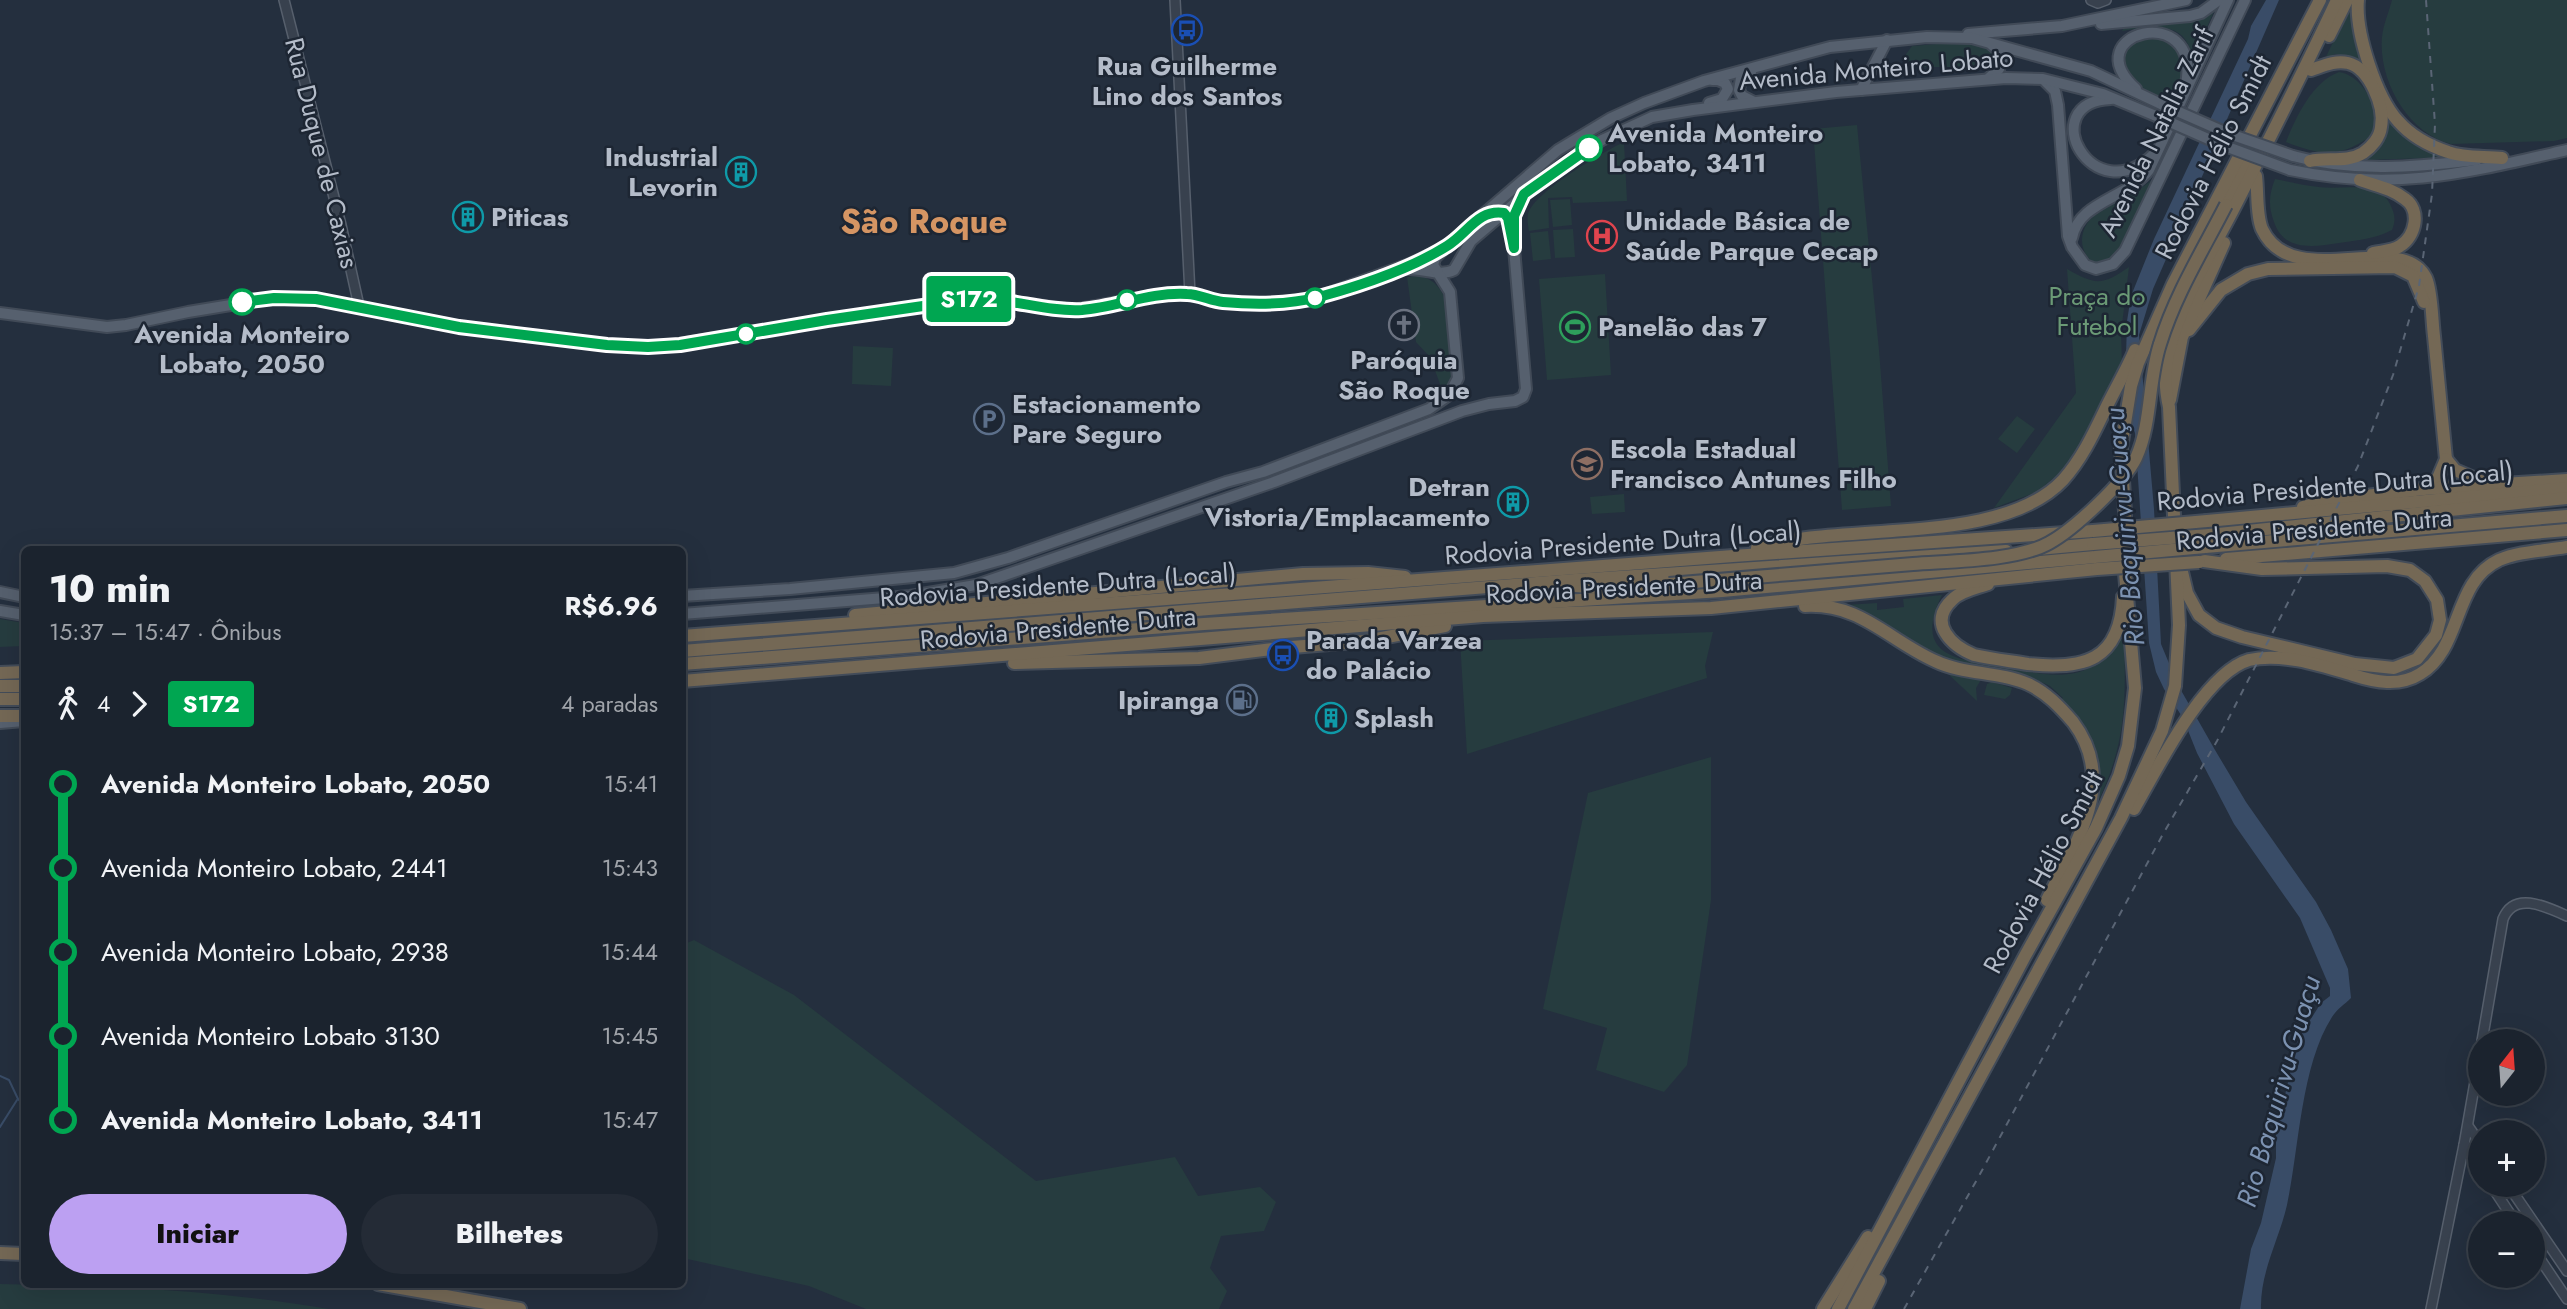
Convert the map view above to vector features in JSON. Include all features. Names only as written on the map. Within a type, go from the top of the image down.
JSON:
[{"type":"highway","name":"Rodovia Hélio Smidt","points":[[1838,1309],[2110,799],[2128,746],[2135,688],[2125,573],[2125,512],[2120,448],[2123,423],[2138,363],[2175,280],[2319,0]]},
{"type":"highway","name":"Rodovia Hélio Smidt","points":[[1854,1309],[2094,867],[2146,768],[2169,710],[2178,668],[2177,555],[2165,374],[2176,327],[2197,278],[2274,130],[2337,0]]},
{"type":"highway","name":"Rodovia Hélio Smidt","points":[[2169,407],[2182,337],[2256,176],[2347,0]]},
{"type":"highway","points":[[2358,0],[2357,23],[2363,46],[2386,103],[2398,122],[2421,140],[2451,154],[2502,158]]},
{"type":"highway","points":[[2310,161],[2340,160],[2364,152],[2378,138],[2381,117],[2368,79],[2355,65],[2337,62],[2311,71]]},
{"type":"highway","points":[[2233,192],[2256,141],[2257,120]]},
{"type":"highway","points":[[1534,583],[1605,589],[1964,560],[2022,552],[2048,544],[2075,525],[2129,470],[2143,440],[2160,344],[2172,312],[2260,143],[2274,130]]},
{"type":"highway","points":[[2256,176],[2261,224],[2270,241],[2292,257],[2393,258],[2413,265],[2426,277],[2446,459],[2438,478],[2423,489]]},
{"type":"highway","points":[[2332,259],[2400,247],[2414,227],[2414,210],[2411,203],[2389,188],[2360,180]]},
{"type":"highway","points":[[2182,337],[2221,290],[2248,274],[2268,269],[2400,268],[2416,280],[2433,323]]},
{"type":"highway","points":[[1733,556],[1787,542],[1974,521],[2010,513],[2032,503],[2062,481],[2092,438],[2142,335],[2175,280]]},
{"type":"highway","points":[[2446,459],[2461,474],[2489,484]]},
{"type":"highway","points":[[2291,513],[2325,501],[2423,489],[2567,480]]},
{"type":"highway","name":"Rodovia Presidente Dutra (Local)","points":[[2207,534],[2291,513],[2567,488]]},
{"type":"highway","name":"Rodovia Presidente Dutra","points":[[686,664],[1204,624],[1722,591],[1920,574],[2207,534],[2567,498]]},
{"type":"highway","name":"Rodovia Presidente Dutra","points":[[2207,534],[2567,516]]},
{"type":"highway","name":"Rodovia Presidente Dutra","points":[[686,651],[1534,583],[2094,551],[2202,562],[2567,530]]},
{"type":"highway","points":[[2094,867],[2123,827],[2198,704],[2219,678],[2230,670],[2247,661],[2263,658],[2288,660],[2386,682],[2418,676],[2435,663],[2444,651],[2468,592],[2486,569],[2513,556],[2567,547]]},
{"type":"highway","name":"Rodovia Presidente Dutra (Local)","points":[[686,636],[811,627],[827,620],[849,616],[1303,574],[1368,573],[1426,581],[1733,556],[2094,551]]},
{"type":"highway","name":"Rodovia Presidente Dutra","points":[[686,681],[1483,616],[1753,605],[2008,577],[2094,551]]},
{"type":"highway","points":[[2177,555],[2194,608],[2207,622],[2226,632],[2381,668],[2401,667],[2417,659],[2436,635],[2440,620],[2437,600],[2432,589],[2418,574],[2410,570],[2387,566],[2262,569],[2202,562]]},
{"type":"highway","points":[[2008,577],[1951,600],[1943,615],[1942,625],[1948,639],[1962,651],[1974,655],[2053,667],[2081,664],[2092,660],[2107,648],[2121,622],[2125,573]]},
{"type":"highway","points":[[1649,611],[1690,600],[1909,579],[1920,574]]},
{"type":"highway","points":[[1753,605],[1763,609],[1830,607],[1849,611],[1864,617],[1917,653],[1939,663],[2028,684],[2055,702],[2076,727],[2090,753],[2093,796],[2076,841],[2038,919],[2025,956]]},
{"type":"highway","points":[[983,657],[1016,663],[1199,659],[1280,648],[1366,641],[1483,616]]},
{"type":"highway","points":[[0,673],[21,673]]},
{"type":"highway","points":[[0,686],[21,686]]},
{"type":"highway","points":[[0,699],[21,699]]},
{"type":"highway","points":[[0,716],[21,716]]},
{"type":"highway","points":[[1824,1309],[1867,1240],[1895,1205]]},
{"type":"highway","points":[[1865,1309],[1891,1256],[1909,1209]]},
{"type":"highway","points":[[0,1253],[21,1254]]},
{"type":"highway","points":[[401,1288],[520,1309]]},
{"type":"main road","points":[[2062,26],[2140,4],[2186,0]]},
{"type":"main road","points":[[1948,35],[2190,16],[2201,13],[2219,0]]},
{"type":"main road","name":"Avenida Natalia Zarif","points":[[2228,0],[2149,170],[2134,186],[2083,216],[2076,225],[2072,247],[2085,265],[2096,269],[2113,264],[2120,258],[2245,0]]},
{"type":"main road","points":[[2143,96],[2122,75],[2117,59],[2121,47],[2132,34],[2157,28],[2178,37],[2186,50],[2189,65],[2184,98]]},
{"type":"main road","name":"Avenida Monteiro Lobato","points":[[0,313],[107,327],[274,298],[316,299],[459,327],[607,345],[648,347],[680,345],[971,299],[993,299],[1073,310],[1085,310],[1141,297],[1191,294],[1221,302],[1298,302],[1339,291],[1390,272],[1445,247],[1558,150],[1611,118],[1644,103],[1704,81],[1830,47],[1948,35],[1986,41],[2091,71],[2227,133],[2310,161],[2379,168],[2532,158]]},
{"type":"main road","points":[[1861,90],[1887,40]]},
{"type":"main road","points":[[1986,41],[2002,56],[2001,65],[1989,78]]},
{"type":"main road","points":[[1755,102],[1740,93],[1739,83],[1744,75],[1769,64]]},
{"type":"main road","name":"Avenida Monteiro Lobato","points":[[1390,272],[1419,268],[1447,273],[1454,270],[1471,241],[1524,194],[1589,148],[1652,117],[1861,90],[1989,78],[2043,79],[2117,99],[2254,158],[2290,170],[2360,180],[2407,180],[2460,174],[2567,150]]},
{"type":"main road","points":[[2043,79],[2051,85],[2057,98],[2068,236],[2072,247]]},
{"type":"main road","points":[[1693,110],[1722,99],[1727,93],[1725,83],[1718,80],[1704,81]]},
{"type":"main road","points":[[2117,99],[2095,101],[2080,111],[2073,135],[2075,144],[2086,160],[2105,169],[2125,171],[2142,164],[2160,148]]},
{"type":"main road","points":[[686,614],[910,596],[976,585],[1275,482],[1462,411],[1515,401],[1523,397],[1527,389],[1514,248],[1514,216],[1524,194]]},
{"type":"main road","points":[[686,596],[954,573],[1008,558],[1226,482],[1263,472],[1429,409],[1448,395],[1458,378],[1450,292],[1433,262],[1445,247]]},
{"type":"main road","points":[[0,592],[21,596]]},
{"type":"main road","points":[[0,611],[21,614]]},
{"type":"main road","points":[[0,723],[21,721]]},
{"type":"street","name":"Rua Duque de Caxias","points":[[284,0],[359,306]]},
{"type":"street","points":[[1175,0],[1191,294]]},
{"type":"street","points":[[2091,0],[2098,3],[2106,0]]},
{"type":"street","points":[[2484,1029],[2503,919],[2511,905],[2528,903],[2567,916]]},
{"type":"street","points":[[2431,1309],[2468,1126]]},
{"type":"street","points":[[2464,1145],[2468,1151]]},
{"type":"street","points":[[2516,1197],[2567,1271]]},
{"type":"street","points":[[2545,1266],[2567,1299]]},
{"type":"green space","points":[[2392,0],[2567,0],[2567,138],[2554,141],[2451,144],[2422,129],[2399,103],[2385,70],[2382,37]]},
{"type":"green space","points":[[2352,2],[2393,117],[2460,157],[2366,160],[2382,141],[2386,117],[2354,59],[2335,54],[2325,59]]},
{"type":"green space","points":[[2215,9],[2192,61],[2184,38],[2167,28],[2122,31],[2125,26],[2182,20]]},
{"type":"green space","points":[[2149,32],[2180,45],[2183,75],[2174,105],[2135,84],[2126,75],[2123,51],[2127,44]]},
{"type":"green space","points":[[1960,42],[1993,49],[1997,55],[1994,65],[1904,67],[1904,57],[1912,46]]},
{"type":"green space","points":[[2339,72],[2353,78],[2369,96],[2375,120],[2370,137],[2348,149],[2329,153],[2286,142],[2306,101],[2321,84]]},
{"type":"green space","points":[[1857,125],[1891,506],[1842,510],[1813,129]]},
{"type":"green space","points":[[1624,142],[1627,201],[1573,203],[1572,197],[1548,198],[1549,228],[1529,231],[1528,214],[1543,195],[1570,174]]},
{"type":"green space","points":[[2155,177],[2128,237],[2113,259],[2094,263],[2085,253],[2082,240],[2089,221]]},
{"type":"green space","points":[[2275,179],[2328,188],[2359,188],[2377,192],[2390,204],[2393,211],[2392,230],[2373,237],[2329,244],[2310,246],[2292,243],[2279,232],[2272,216],[2270,200]]},
{"type":"green space","points":[[1570,199],[1572,225],[1553,227],[1550,200]]},
{"type":"green space","points":[[1573,229],[1575,257],[1555,258],[1553,230]]},
{"type":"green space","points":[[1548,231],[1551,259],[1533,261],[1530,233]]},
{"type":"green space","name":"Praça do Futebol","points":[[2129,267],[2121,333],[2122,364],[2082,447],[2061,472],[2037,492],[1994,508],[2076,393],[2067,269],[2098,281],[2112,278]]},
{"type":"green space","name":"Panelão das 7","points":[[1605,274],[1611,375],[1547,380],[1539,279]]},
{"type":"green space","points":[[1419,276],[1436,285],[1447,308],[1453,371],[1451,383],[1443,392],[1430,357],[1416,342],[1407,277]]},
{"type":"green space","points":[[853,346],[893,348],[891,386],[852,384]]},
{"type":"green space","points":[[2017,416],[2035,429],[2017,453],[1998,439]]},
{"type":"green space","points":[[1624,494],[1625,512],[1592,514],[1590,497]]},
{"type":"green space","points":[[1942,595],[1932,631],[1936,643],[1944,651],[1971,661],[2057,675],[2075,673],[2103,658],[2124,633],[2122,725],[2112,767],[2092,814],[2095,753],[2058,700],[2063,698],[2050,686],[2030,677],[2028,679],[1939,659],[1846,605],[1877,603],[1877,610],[1904,607],[1903,599]]},
{"type":"green space","points":[[0,619],[21,622],[21,646],[0,647]]},
{"type":"green space","points":[[1713,632],[1705,666],[1707,678],[1467,754],[1460,641]]},
{"type":"green space","points":[[1946,672],[1982,678],[1976,688],[1977,701]]},
{"type":"green space","points":[[1992,682],[2012,688],[2010,695],[2005,699],[1984,695],[1987,684]]},
{"type":"green space","points":[[1711,757],[1711,900],[1687,1065],[1664,1092],[1596,1070],[1607,1028],[1543,1009],[1588,793]]},
{"type":"green space","points":[[694,940],[794,995],[1036,1181],[1175,1157],[1198,1196],[1260,1187],[1276,1202],[1264,1231],[1221,1236],[1210,1268],[1227,1291],[1219,1309],[866,1309],[809,1286],[686,1259],[686,943]]},
{"type":"green space","points":[[0,1284],[21,1285],[21,1288],[165,1290],[247,1297],[329,1309],[0,1309]]},
{"type":"water","name":"Rio Baquirivu-Guaçu","points":[[2266,0],[2279,0],[2153,289],[2139,335],[2154,509],[2161,644],[2178,685],[2215,750],[2246,802],[2316,902],[2348,969],[2351,998],[2334,1014],[2322,1037],[2307,1083],[2287,1205],[2267,1269],[2261,1309],[2240,1309],[2251,1249],[2261,1223],[2276,1158],[2276,1134],[2298,1039],[2321,1003],[2330,996],[2330,988],[2300,918],[2234,824],[2197,753],[2183,718],[2156,672],[2149,643],[2135,433],[2130,419],[2126,357],[2131,296],[2154,239],[2248,39],[2251,26]]},
{"type":"waterway","points":[[0,1076],[9,1080],[21,1102]]},
{"type":"waterway","points":[[0,1127],[17,1100]]},
{"type":"railway","points":[[1904,1309],[1979,1176],[2163,834],[2217,741],[2358,466],[2393,375],[2419,286],[2432,194],[2435,124],[2426,0]]},
{"type":"bus line","name":"S172","points":[[242,302],[274,298],[316,299],[459,327],[607,345],[648,347],[680,345],[971,299],[993,299],[1073,310],[1165,294],[1191,294],[1221,302],[1298,302],[1339,291],[1412,263],[1445,247],[1484,214],[1496,211],[1504,213],[1508,218],[1514,248],[1514,216],[1524,194],[1589,148]]},
{"type":"place","name":"Rua Guilherme Lino dos Santos","points":[[1187,30]]},
{"type":"place","name":"Avenida Monteiro Lobato, 3411","points":[[1589,148]]},
{"type":"place","name":"Industrial Levorin","points":[[741,172]]},
{"type":"place","name":"Piticas","points":[[468,217]]},
{"type":"place","name":"Unidade Básica de Saúde Parque Cecap","points":[[1602,236]]},
{"type":"place","name":"Avenida Monteiro Lobato, 2050","points":[[242,302]]},
{"type":"place","name":"Paróquia São Roque","points":[[1404,325]]},
{"type":"place","name":"Panelão das 7","points":[[1575,327]]},
{"type":"place","name":"Estacionamento Pare Seguro","points":[[989,419]]},
{"type":"place","name":"Escola Estadual Francisco Antunes Filho","points":[[1587,464]]},
{"type":"place","name":"Detran Vistoria/Emplacamento","points":[[1513,502]]},
{"type":"place","name":"Parada Varzea do Palácio","points":[[1283,655]]},
{"type":"place","name":"Ipiranga","points":[[1242,700]]},
{"type":"place","name":"Splash","points":[[1331,718]]},
{"type":"district","name":"São Roque","points":[[924,221]]}]
